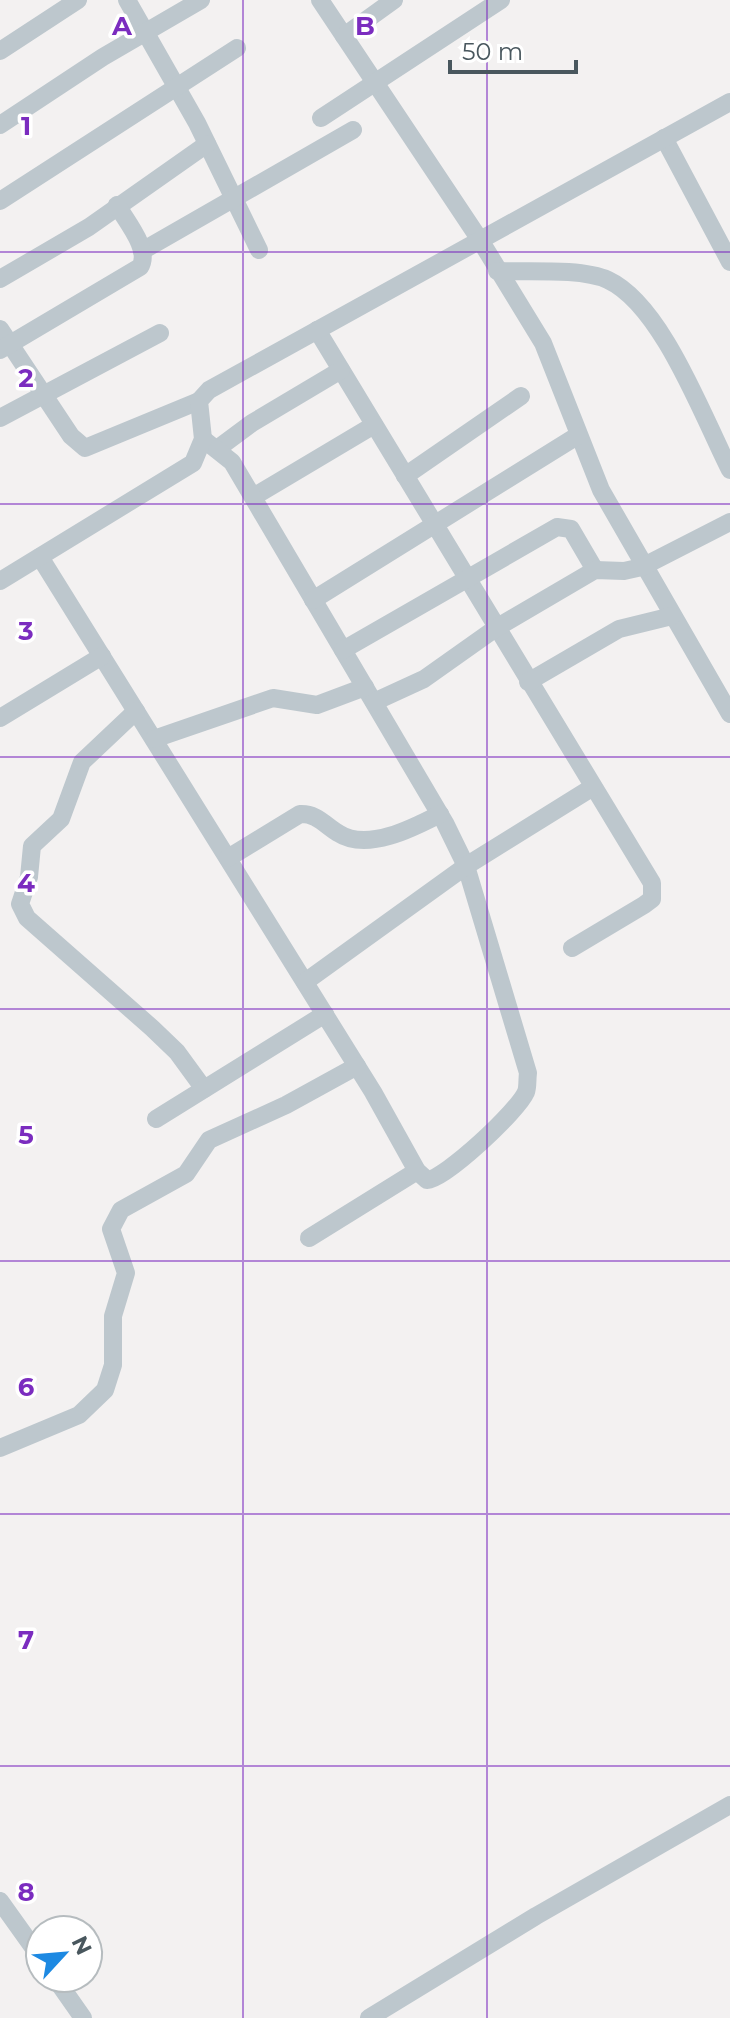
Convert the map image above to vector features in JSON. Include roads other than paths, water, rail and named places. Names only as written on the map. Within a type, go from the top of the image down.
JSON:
[{"type":"street","points":[[0,51],[78,0]]},
{"type":"street","points":[[127,0],[207,144],[259,250]]},
{"type":"street","points":[[0,125],[145,31],[201,0]]},
{"type":"street","points":[[320,0],[480,240],[543,343],[577,436],[642,567],[730,714]]},
{"type":"street","points":[[344,36],[394,0]]},
{"type":"street","points":[[321,118],[501,0]]},
{"type":"street","points":[[0,201],[237,48]]},
{"type":"street","points":[[117,205],[142,251],[144,262],[135,272],[3,341],[77,445],[85,448],[199,401],[209,390],[730,102]]},
{"type":"street","points":[[142,251],[353,130]]},
{"type":"street","points":[[664,138],[730,262]]},
{"type":"street","points":[[0,279],[89,227],[207,144]]},
{"type":"street","points":[[497,271],[594,275],[622,288],[658,330],[730,470]]},
{"type":"street","points":[[317,330],[655,891],[644,905],[572,948]]},
{"type":"street","points":[[0,418],[160,333]]},
{"type":"street","points":[[0,581],[193,463],[210,444],[341,370]]},
{"type":"street","points":[[405,476],[521,396]]},
{"type":"street","points":[[40,557],[357,1066],[417,1171],[427,1180],[445,1174],[516,1107],[526,1092],[528,1073],[466,866],[440,814],[232,462],[210,444],[199,401]]},
{"type":"street","points":[[253,497],[374,425]]},
{"type":"street","points":[[313,600],[577,436]]},
{"type":"street","points":[[154,739],[273,698],[317,705],[369,695],[439,669],[496,628],[595,570],[624,571],[642,567],[730,522]]},
{"type":"street","points":[[343,650],[544,533],[565,526],[576,534],[595,570]]},
{"type":"street","points":[[528,682],[619,629],[672,616]]},
{"type":"street","points":[[0,718],[102,656]]},
{"type":"street","points":[[136,711],[82,762],[73,777],[61,819],[32,846],[29,877],[20,904],[27,918],[177,1052],[204,1089]]},
{"type":"street","points":[[305,982],[466,866],[593,787]]},
{"type":"street","points":[[228,858],[300,814],[309,813],[338,833],[357,841],[408,829],[440,814]]},
{"type":"street","points":[[156,1119],[325,1014]]},
{"type":"street","points":[[0,1448],[79,1415],[105,1390],[113,1365],[113,1316],[126,1273],[111,1229],[121,1210],[186,1174],[209,1140],[286,1105],[357,1066]]},
{"type":"street","points":[[309,1238],[417,1171]]},
{"type":"street","points":[[369,2018],[536,1916],[730,1805]]},
{"type":"street","points":[[0,1901],[24,1935]]},
{"type":"street","points":[[66,1994],[83,2018]]}]
